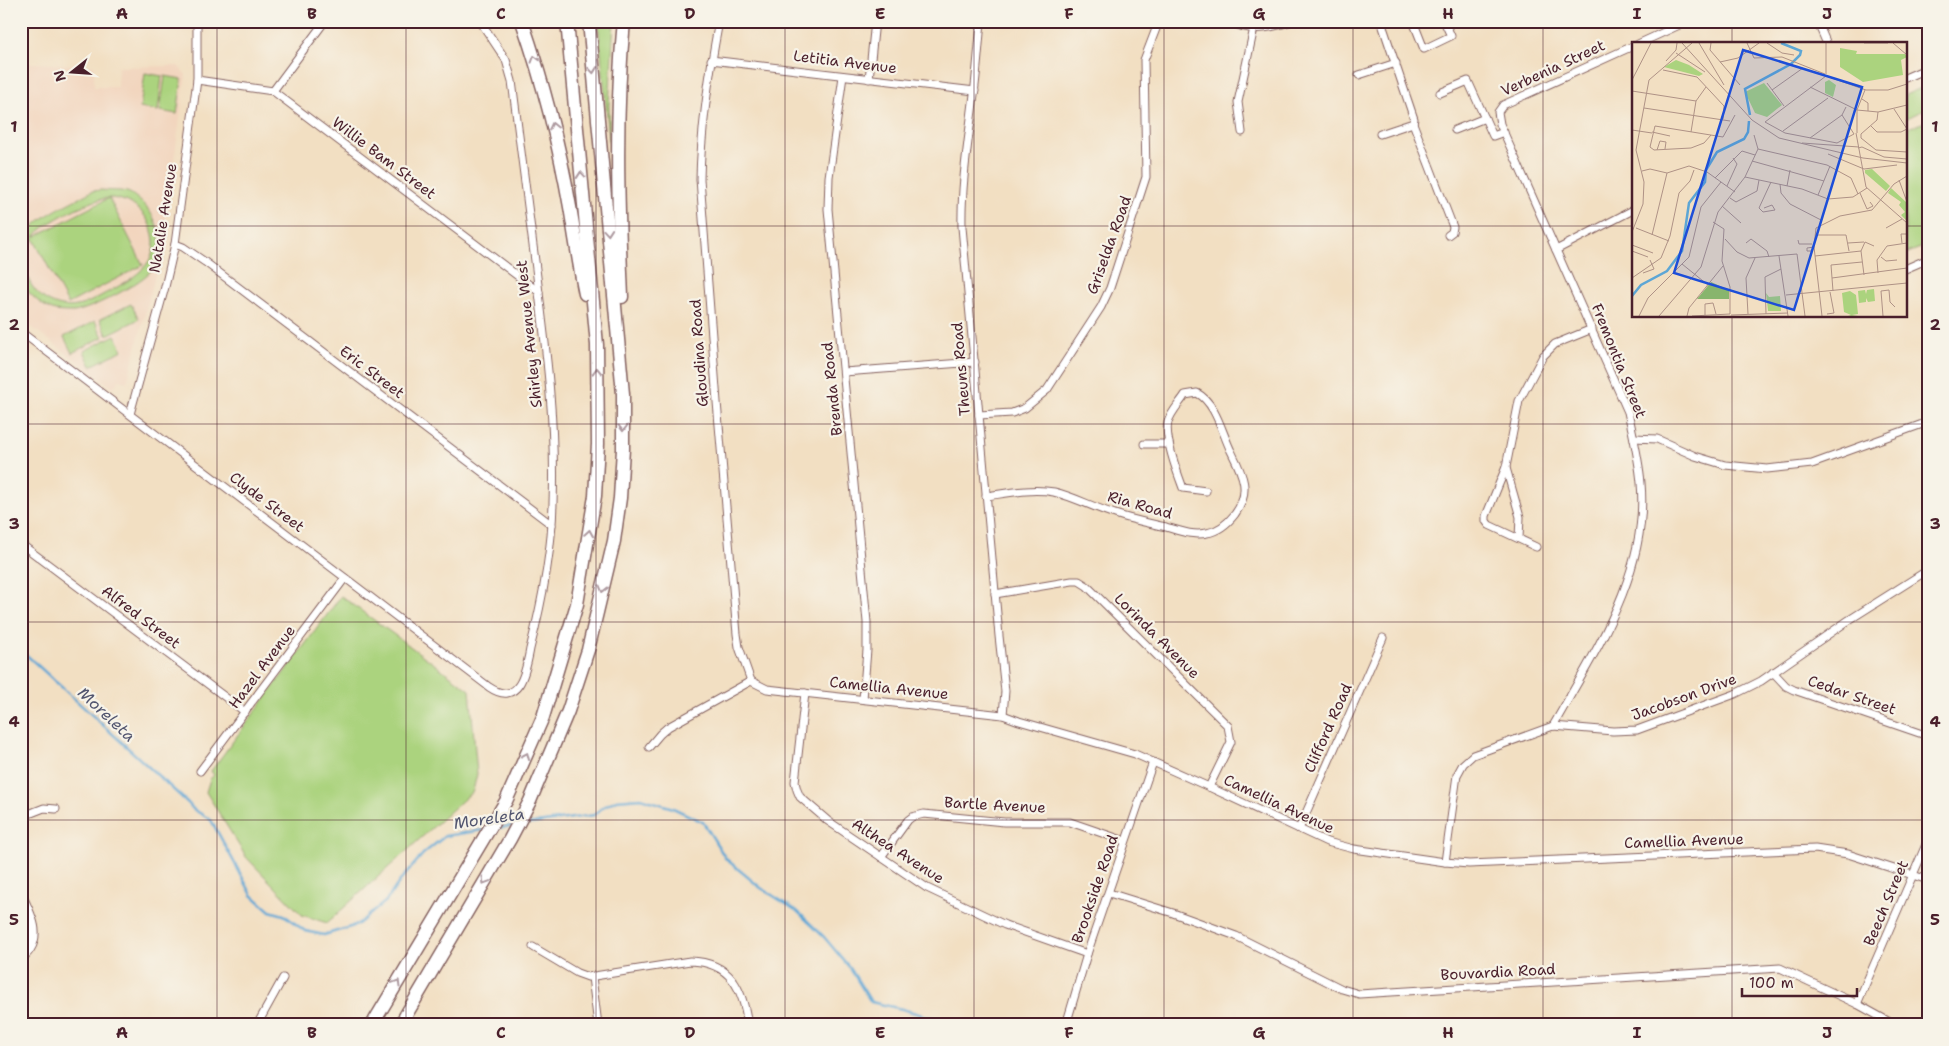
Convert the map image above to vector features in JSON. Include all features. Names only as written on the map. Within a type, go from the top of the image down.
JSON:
[{"type":"highway","points":[[522,21],[553,125],[570,207],[581,275],[597,346]]},
{"type":"highway","points":[[372,1025],[506,801],[543,717],[577,604],[595,496],[598,444],[597,346],[567,21]]},
{"type":"highway","points":[[589,21],[623,394]]},
{"type":"highway","points":[[400,1025],[510,839],[530,801],[568,710],[588,650],[606,580],[620,498],[623,449],[623,331],[618,151],[624,21]]},
{"type":"street","name":"Natalie Avenue","points":[[130,414],[165,287],[174,244],[197,80],[197,21]]},
{"type":"street","points":[[273,91],[325,21]]},
{"type":"street","name":"Shirley Avenue West","points":[[480,21],[503,55],[510,71],[550,379],[554,503],[538,618],[523,680],[512,691],[497,692]]},
{"type":"street","name":"Gloudina Road","points":[[719,21],[706,87],[700,179],[737,634],[739,647],[751,681]]},
{"type":"street","points":[[869,79],[875,21]]},
{"type":"street","name":"Theuns Road","points":[[981,21],[962,204],[962,227],[1005,691],[1004,715]]},
{"type":"street","name":"Griselda Road","points":[[979,415],[1012,413],[1024,408],[1048,390],[1101,307],[1110,288],[1146,177],[1144,60],[1159,21]]},
{"type":"street","points":[[1232,21],[1242,26],[1254,28],[1289,21]]},
{"type":"street","points":[[1382,21],[1414,115],[1413,123],[1452,227],[1452,232],[1448,235]]},
{"type":"street","points":[[1413,21],[1424,49],[1451,36],[1444,21]]},
{"type":"street","points":[[1642,42],[1688,21]]},
{"type":"street","points":[[1817,21],[1826,42]]},
{"type":"street","points":[[1242,132],[1238,102],[1254,28]]},
{"type":"street","name":"Verbenia Street","points":[[1500,124],[1498,112],[1503,105],[1632,46]]},
{"type":"street","name":"Letitia Avenue","points":[[712,60],[975,91]]},
{"type":"street","points":[[1360,75],[1396,63]]},
{"type":"street","points":[[1906,78],[1928,68]]},
{"type":"street","name":"Brenda Road","points":[[843,76],[829,177],[828,209],[867,622],[863,699]]},
{"type":"street","name":"Willie Bam Street","points":[[197,80],[273,91],[540,292]]},
{"type":"street","points":[[1440,93],[1468,80],[1493,136],[1504,132]]},
{"type":"street","points":[[1454,130],[1485,118]]},
{"type":"street","points":[[1380,134],[1413,123]]},
{"type":"street","name":"Fremontia Street","points":[[1500,124],[1628,412],[1641,484],[1641,511],[1637,550],[1624,594],[1607,629],[1553,726]]},
{"type":"street","points":[[1556,250],[1632,211]]},
{"type":"street","name":"Eric Street","points":[[174,244],[183,247],[205,262],[552,525]]},
{"type":"street","points":[[1906,269],[1928,259]]},
{"type":"street","points":[[1536,546],[1489,525],[1486,521],[1506,467],[1518,404],[1543,356],[1555,344],[1592,329]]},
{"type":"street","name":"Clyde Street","points":[[21,332],[497,692]]},
{"type":"street","points":[[844,372],[975,362]]},
{"type":"street","name":"Ria Road","points":[[986,496],[1036,490],[1052,492],[1072,497],[1114,514],[1190,534],[1208,533],[1220,528],[1231,520],[1244,498],[1241,471],[1214,414],[1204,398],[1199,394],[1185,395],[1170,417],[1167,427],[1170,444]]},
{"type":"street","points":[[1634,438],[1657,439],[1695,456],[1725,465],[1767,469],[1812,464],[1928,422]]},
{"type":"street","points":[[1144,444],[1170,444],[1183,488],[1206,491]]},
{"type":"street","points":[[1506,467],[1520,517],[1519,538]]},
{"type":"street","name":"Alfred Street","points":[[21,544],[245,712]]},
{"type":"street","name":"Jacobson Drive","points":[[1445,862],[1457,775],[1463,764],[1473,755],[1553,726],[1613,731],[1638,730],[1735,694],[1747,689],[1849,620],[1928,570]]},
{"type":"street","name":"Hazel Avenue","points":[[200,771],[345,578]]},
{"type":"street","name":"Lorinda Avenue","points":[[996,594],[1072,581],[1079,581],[1087,586],[1228,726],[1230,742],[1209,787]]},
{"type":"street","name":"Clifford Road","points":[[1299,829],[1383,638]]},
{"type":"street","name":"Cedar Street","points":[[1772,672],[1786,686],[1794,690],[1928,736]]},
{"type":"street","points":[[649,747],[668,727],[751,681]]},
{"type":"street","name":"Camellia Avenue","points":[[751,681],[766,688],[1004,715],[1135,754],[1340,846],[1469,864],[1815,849],[1848,854],[1928,880]]},
{"type":"street","name":"Althea Avenue","points":[[805,693],[796,778],[800,797],[828,821],[927,888],[1006,925],[1087,954]]},
{"type":"street","name":"Brookside Road","points":[[1066,1025],[1087,954],[1153,762]]},
{"type":"street","points":[[21,817],[42,809],[56,809]]},
{"type":"street","name":"Bartle Avenue","points":[[881,857],[908,820],[924,814],[1004,822],[1070,822],[1126,841]]},
{"type":"street","name":"Beech Street","points":[[1857,1004],[1928,840]]},
{"type":"street","name":"Bouvardia Road","points":[[1109,894],[1173,913],[1236,936],[1342,989],[1359,994],[1770,968],[1788,970],[1895,1025]]},
{"type":"street","points":[[21,895],[33,924],[35,937],[32,946],[22,955]]},
{"type":"street","points":[[21,902],[28,930],[22,955]]},
{"type":"street","points":[[533,946],[582,976],[670,963],[706,962],[727,974],[738,986],[744,1001],[748,1025]]},
{"type":"street","points":[[592,976],[598,1025]]},
{"type":"street","points":[[257,1025],[284,978]]},
{"type":"shaded area","points":[[29,63],[94,66],[94,87],[117,87],[118,67],[178,66],[186,75],[161,253],[127,382],[119,380],[113,388],[21,319],[21,233],[25,216]]},
{"type":"green space","points":[[598,21],[614,21],[609,105],[610,149]]},
{"type":"green space","points":[[145,73],[162,76],[158,111],[140,108]]},
{"type":"green space","points":[[165,76],[182,79],[177,114],[160,111]]},
{"type":"green space","points":[[1928,85],[1928,108],[1906,119],[1906,95]]},
{"type":"green space","points":[[1928,121],[1928,245],[1906,254],[1906,129]]},
{"type":"green space","points":[[92,191],[131,193],[152,214],[159,232],[160,250],[153,268],[129,288],[82,310],[74,312],[55,311],[41,304],[22,285],[22,239],[45,217]],"holes":[[[109,198],[115,198],[137,208],[146,218],[153,236],[154,247],[151,257],[145,266],[129,280],[93,300],[69,307],[48,301],[36,291],[28,278],[25,262],[28,247],[33,238],[68,304],[143,265]],[[109,198],[34,237],[47,225],[68,212],[91,202]]]},
{"type":"green space","points":[[131,304],[139,319],[107,335],[100,319]]},
{"type":"green space","points":[[95,321],[103,337],[72,353],[64,337]]},
{"type":"green space","points":[[115,335],[123,350],[91,366],[84,351]]},
{"type":"green space","points":[[341,596],[470,690],[477,774],[473,791],[327,923],[302,915],[246,857],[206,792],[210,779],[214,775],[211,771]]},
{"type":"waterway","name":"Moreleta","points":[[21,650],[193,809],[211,820],[252,895],[270,911],[284,915],[305,931],[324,935],[357,925],[386,901],[423,854],[445,836],[483,830]]},
{"type":"waterway","name":"Moreleta","points":[[523,825],[594,815],[603,807],[616,800],[641,798],[673,808],[703,822],[726,859],[761,888],[797,911],[824,937],[850,968],[871,1002],[957,1025]]},
{"type":"waterway","name":"Moreleta","points":[[496,828],[513,826]]}]
